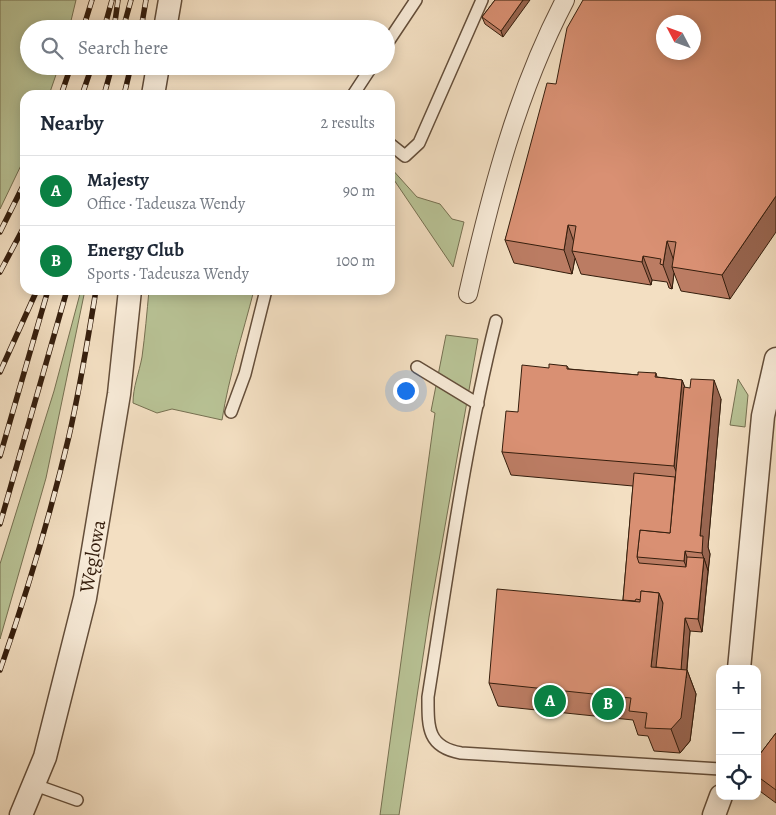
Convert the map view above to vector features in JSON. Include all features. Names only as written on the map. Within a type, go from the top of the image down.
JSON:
[{"type":"street","points":[[167,20],[170,0]]},
{"type":"street","points":[[468,294],[513,123],[531,70],[565,0]]},
{"type":"street","points":[[154,90],[156,75]]},
{"type":"street","name":"Węglowa","points":[[21,815],[35,785],[62,696],[85,598],[119,394],[129,295]]},
{"type":"street","points":[[739,665],[763,416],[776,359]]},
{"type":"street","points":[[714,815],[720,800]]},
{"type":"lane","points":[[395,32],[416,0]]},
{"type":"lane","points":[[395,148],[406,156],[419,143],[482,0]]},
{"type":"lane","points":[[356,90],[366,75]]},
{"type":"lane","points":[[231,412],[245,374],[265,295]]},
{"type":"lane","points":[[496,321],[478,404],[454,533],[428,697],[428,722],[438,745],[447,751],[461,753],[716,769]]},
{"type":"lane","points":[[417,367],[478,404]]},
{"type":"lane","points":[[35,785],[77,800]]},
{"type":"green space","points":[[0,0],[76,0],[71,20],[20,20],[20,75],[56,75],[51,90],[20,90],[20,167],[0,209]]},
{"type":"green space","points":[[395,173],[417,197],[440,204],[452,219],[464,222],[453,267],[395,181]]},
{"type":"green space","points":[[80,295],[84,295],[46,478],[0,639],[0,564],[54,391]]},
{"type":"green space","points":[[149,295],[253,295],[232,371],[222,420],[172,409],[157,413],[133,403],[145,332]]},
{"type":"green space","points":[[446,335],[478,339],[429,617],[399,815],[380,815],[435,413],[431,411]]},
{"type":"green space","points":[[738,379],[748,395],[745,427],[730,425]]},
{"type":"building","points":[[495,0],[523,0],[501,31],[482,17]]},
{"type":"building","points":[[583,0],[776,0],[776,196],[722,275],[672,267],[676,242],[667,241],[663,265],[660,264],[661,259],[643,256],[642,262],[572,251],[576,226],[568,225],[564,250],[505,240],[547,83],[556,84],[567,28]]},
{"type":"building","points":[[549,364],[567,366],[567,369],[638,375],[638,372],[656,373],[655,377],[682,380],[674,466],[502,452],[506,411],[518,412],[522,365],[549,368]]},
{"type":"building","points":[[691,379],[714,380],[700,536],[703,536],[702,553],[685,551],[684,561],[637,557],[640,530],[670,533],[684,387],[690,388]]},
{"type":"building","points":[[634,473],[675,477],[670,533],[640,530],[637,557],[639,563],[686,567],[687,557],[704,558],[698,619],[685,618],[681,670],[656,667],[663,603],[659,593],[641,591],[641,600],[623,600]]},
{"type":"building","points":[[497,589],[640,602],[641,591],[659,593],[651,667],[687,670],[681,718],[671,729],[645,728],[647,713],[629,711],[631,698],[489,683]]},
{"type":"building","points":[[776,733],[776,790],[761,779],[761,753]]},
{"type":"railway","points":[[86,20],[92,0]]},
{"type":"railway","points":[[106,20],[112,0]]},
{"type":"railway","points":[[115,20],[118,0]]},
{"type":"railway","points":[[125,20],[131,0]]},
{"type":"railway","points":[[143,20],[146,0]]},
{"type":"railway","points":[[63,90],[68,75]]},
{"type":"railway","points":[[84,90],[89,75]]},
{"type":"railway","points":[[105,90],[110,75]]},
{"type":"railway","points":[[125,90],[129,75]]},
{"type":"railway","points":[[0,232],[20,192]]},
{"type":"railway","points":[[0,272],[20,234]]},
{"type":"railway","points":[[0,372],[35,295]]},
{"type":"railway","points":[[0,456],[47,295]]},
{"type":"railway","points":[[0,524],[66,295]]},
{"type":"railway","points":[[0,670],[38,554],[62,466],[77,400],[95,295]]},
{"type":"place","name":"Majesty","points":[[550,701]]},
{"type":"place","name":"Energy Club","points":[[608,704]]}]
